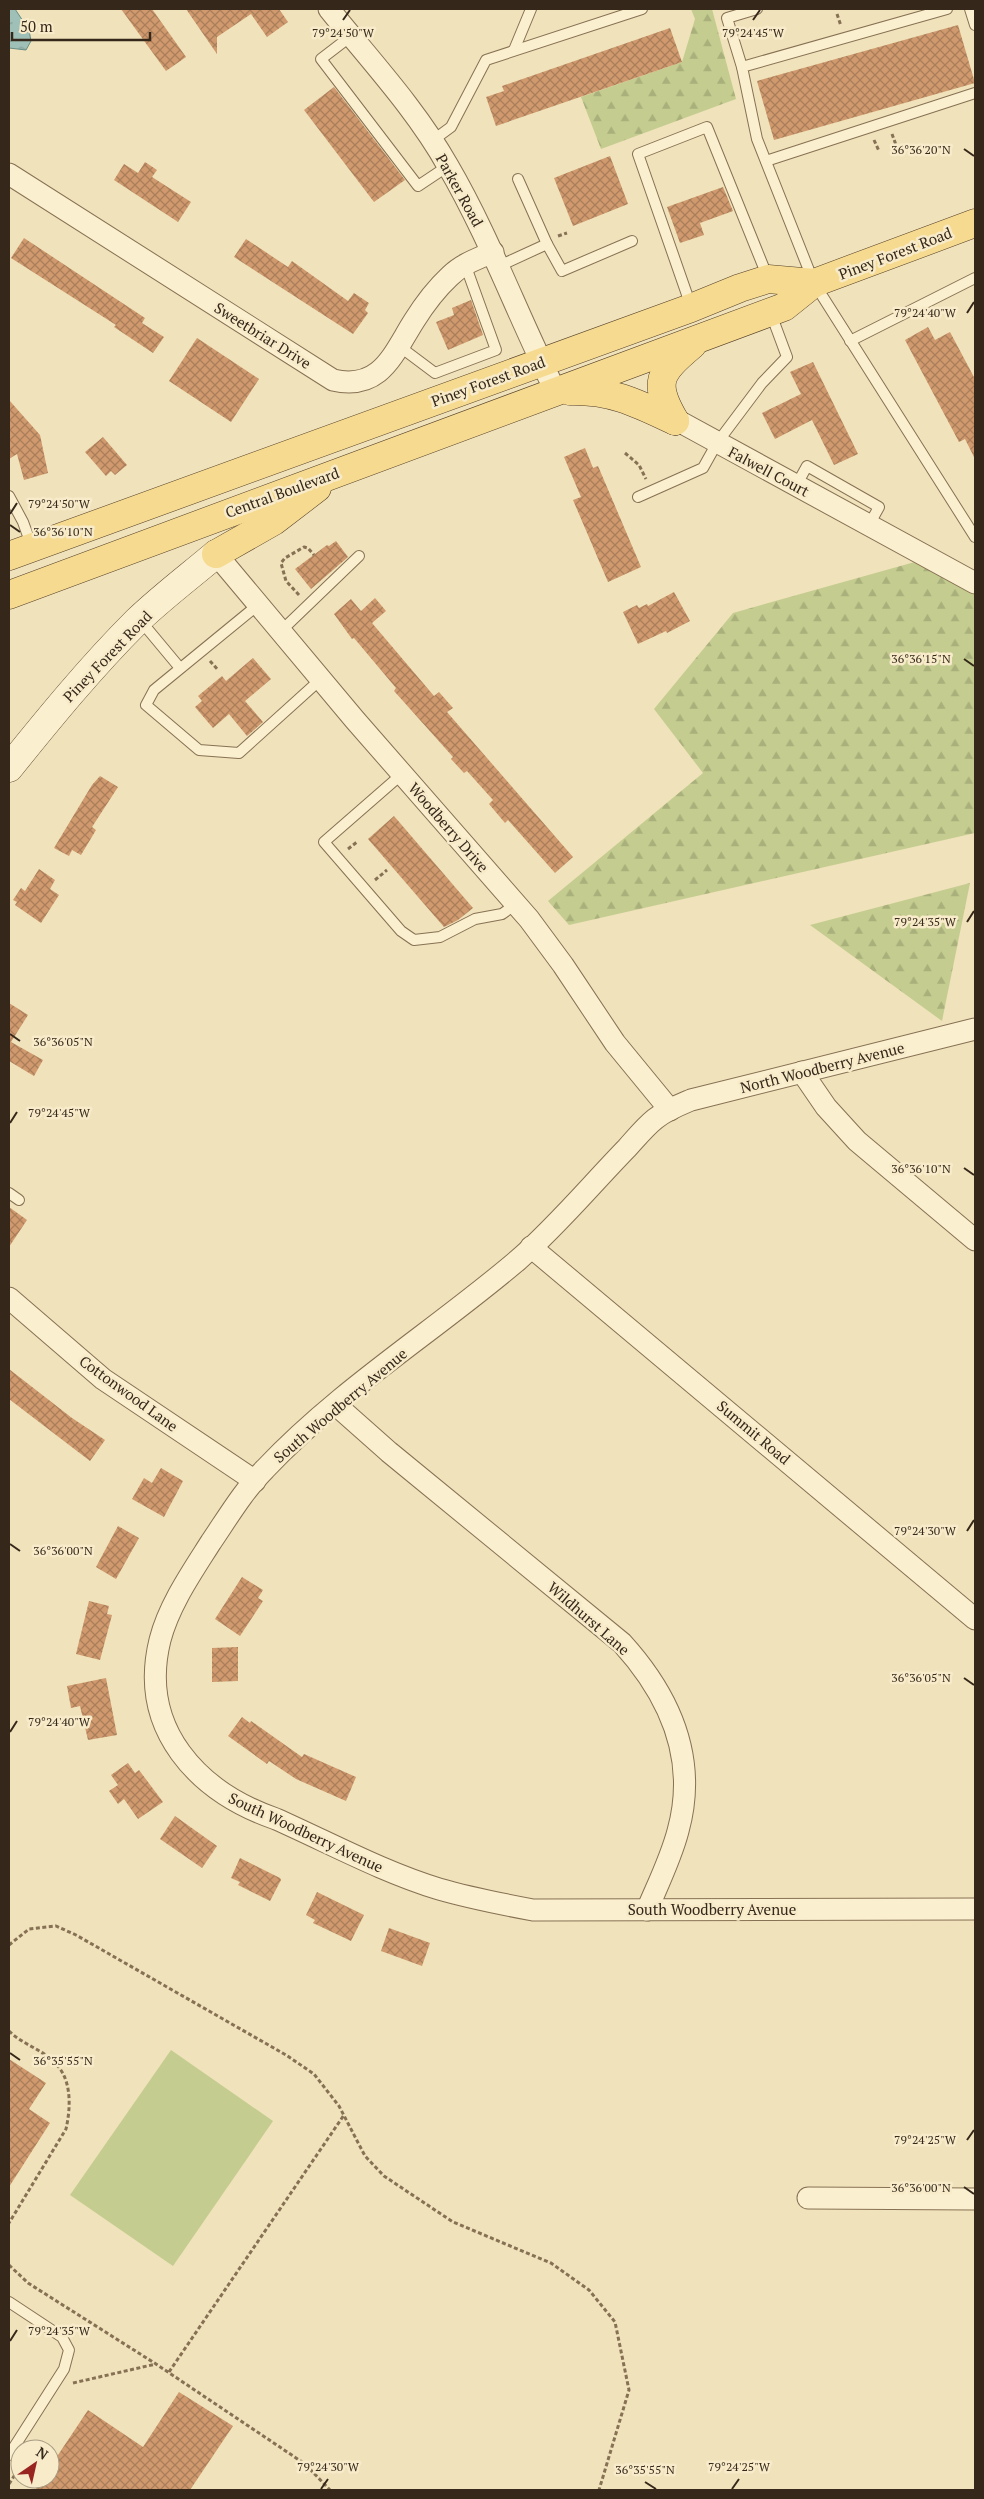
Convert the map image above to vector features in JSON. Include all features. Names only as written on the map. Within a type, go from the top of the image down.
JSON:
[{"type":"main road","name":"Piney Forest Road","points":[[556,392],[617,378],[701,338],[784,307],[814,283],[975,223]]},
{"type":"main road","name":"Piney Forest Road","points":[[21,552],[691,308],[740,288],[768,279],[814,283]]},
{"type":"main road","points":[[617,378],[624,354],[628,347],[637,340],[729,306],[740,288]]},
{"type":"main road","points":[[675,420],[663,400],[661,384],[667,370],[676,359],[701,338]]},
{"type":"main road","points":[[556,392],[594,391],[627,399],[675,420]]},
{"type":"main road","name":"Central Boulevard","points":[[9,595],[556,392]]},
{"type":"main road","points":[[216,554],[274,521],[339,471]]},
{"type":"main road","name":"Piney Forest Road","points":[[9,768],[64,700],[139,619],[216,554]]},
{"type":"street","name":"Parker Road","points":[[329,9],[432,141],[448,166],[496,259],[556,392]]},
{"type":"street","name":"Sweetbriar Drive","points":[[9,174],[333,380],[358,382],[371,377],[387,366],[432,296],[465,264],[496,259]]},
{"type":"street","name":"Falwell Court","points":[[567,352],[617,378],[675,420],[975,583]]},
{"type":"street","name":"Woodberry Drive","points":[[216,554],[402,774],[516,904],[563,965],[615,1043],[670,1110]]},
{"type":"street","name":"North Woodberry Avenue","points":[[670,1110],[691,1100],[975,1030]]},
{"type":"street","points":[[802,1072],[826,1108],[857,1141],[975,1240]]},
{"type":"street","name":"South Woodberry Avenue","points":[[670,1110],[656,1118],[531,1247],[297,1437],[255,1480],[190,1574],[160,1640],[156,1668],[161,1718],[172,1740],[186,1761],[207,1783],[230,1799],[255,1812],[276,1819],[400,1875],[438,1889],[488,1902],[533,1910],[975,1909]]},
{"type":"street","name":"Summit Road","points":[[531,1247],[975,1619]]},
{"type":"street","name":"Cottonwood Lane","points":[[9,1298],[103,1379],[255,1480]]},
{"type":"street","name":"Wildhurst Lane","points":[[336,1405],[397,1458],[622,1643],[659,1690],[674,1723],[682,1750],[685,1778],[684,1801],[678,1831],[647,1910]]},
{"type":"street","points":[[808,2198],[975,2199]]},
{"type":"lane","points":[[514,50],[531,9]]},
{"type":"lane","points":[[432,141],[451,127],[486,60],[642,9]]},
{"type":"lane","points":[[757,9],[727,18],[742,67],[757,139],[814,283],[975,537]]},
{"type":"lane","points":[[742,67],[947,9]]},
{"type":"lane","points":[[970,9],[975,25]]},
{"type":"lane","points":[[351,36],[321,59],[418,186],[448,166]]},
{"type":"lane","points":[[766,161],[975,93]]},
{"type":"lane","points":[[691,308],[638,154],[707,127],[768,279]]},
{"type":"lane","points":[[518,179],[547,244],[562,271],[632,241]]},
{"type":"lane","points":[[496,259],[547,244]]},
{"type":"lane","points":[[399,346],[435,373],[496,350],[465,264]]},
{"type":"lane","points":[[850,341],[975,278]]},
{"type":"lane","points":[[638,496],[703,468],[717,443],[762,383],[787,357],[770,312]]},
{"type":"lane","points":[[9,496],[23,522],[21,552]]},
{"type":"lane","points":[[281,631],[359,556]]},
{"type":"lane","points":[[259,604],[154,690],[146,705],[199,750],[239,754],[321,678]]},
{"type":"lane","points":[[139,619],[180,668]]},
{"type":"lane","points":[[402,774],[324,842],[401,931],[414,940],[440,937],[476,919],[502,914],[516,904]]},
{"type":"lane","points":[[9,1193],[19,1200]]},
{"type":"lane","points":[[9,2302],[62,2337],[69,2350],[64,2368],[9,2455]]},
{"type":"path","points":[[625,453],[639,465],[652,490]]},
{"type":"path","points":[[290,584],[283,576],[281,563],[285,558],[304,547],[308,548],[314,555]]},
{"type":"path","points":[[9,1944],[29,1929],[56,1926],[76,1935],[286,2055],[314,2074],[344,2115],[365,2156],[384,2176],[453,2222],[551,2262],[589,2290],[615,2322],[629,2390],[599,2490]]},
{"type":"path","points":[[9,2030],[19,2041],[54,2062],[66,2077],[70,2112],[66,2129],[9,2222]]},
{"type":"path","points":[[169,2372],[344,2115]]},
{"type":"path","points":[[9,2265],[28,2283],[169,2372],[305,2464],[330,2490]]},
{"type":"path","points":[[69,2390],[74,2382],[156,2364]]},
{"type":"green space","points":[[691,9],[712,9],[736,99],[601,149],[581,97],[682,62],[695,19]]},
{"type":"green space","points":[[929,558],[975,583],[975,833],[569,925],[548,901],[703,773],[654,709],[733,613]]},
{"type":"green space","points":[[970,883],[942,1021],[810,925]]},
{"type":"green space","points":[[171,2050],[273,2121],[173,2266],[70,2195]]},
{"type":"water","points":[[9,9],[15,9],[29,30],[31,41],[26,50],[9,48]]},
{"type":"building","points":[[121,9],[152,9],[186,57],[166,71]]},
{"type":"building","points":[[186,9],[279,9],[288,22],[267,37],[251,14],[217,37],[217,54]]},
{"type":"building","points":[[958,25],[975,83],[774,140],[757,81]]},
{"type":"building","points":[[670,28],[682,62],[496,126],[486,97],[504,91],[502,86]]},
{"type":"building","points":[[334,87],[405,180],[374,202],[304,110]]},
{"type":"building","points":[[610,156],[628,204],[573,226],[554,178]]},
{"type":"building","points":[[145,162],[157,170],[152,177],[191,202],[178,222],[114,180],[124,164],[138,173]]},
{"type":"building","points":[[723,187],[733,211],[700,223],[704,235],[680,243],[667,207]]},
{"type":"building","points":[[24,238],[145,318],[142,323],[164,337],[153,353],[114,327],[116,325],[11,258]]},
{"type":"building","points":[[246,239],[288,267],[292,261],[348,301],[354,293],[369,303],[365,310],[368,313],[353,334],[234,257]]},
{"type":"building","points":[[471,300],[483,335],[448,350],[436,322],[454,315],[452,308]]},
{"type":"building","points":[[928,327],[935,340],[950,332],[975,379],[975,459],[965,439],[959,442],[905,340]]},
{"type":"building","points":[[197,338],[259,379],[231,422],[169,381]]},
{"type":"building","points":[[813,362],[858,454],[834,465],[812,420],[775,439],[762,413],[801,394],[790,372]]},
{"type":"building","points":[[9,400],[40,435],[48,473],[24,480],[17,454],[9,459]]},
{"type":"building","points":[[103,437],[127,465],[115,475],[111,471],[106,476],[85,452]]},
{"type":"building","points":[[585,448],[593,468],[598,466],[641,567],[608,582],[573,500],[581,497],[564,457]]},
{"type":"building","points":[[336,541],[348,557],[311,589],[295,569],[327,545],[329,546]]},
{"type":"building","points":[[674,592],[690,621],[667,633],[666,631],[638,644],[623,612],[637,605],[639,608],[647,604],[648,606]]},
{"type":"building","points":[[375,598],[386,611],[372,623],[434,696],[439,692],[453,708],[447,712],[573,857],[555,873],[508,820],[505,823],[489,804],[493,800],[467,771],[464,773],[451,759],[453,757],[394,691],[396,688],[354,638],[352,639],[334,614],[351,599],[361,611]]},
{"type":"building","points":[[253,658],[271,679],[245,701],[263,722],[247,736],[229,714],[213,728],[195,707],[202,701],[198,696],[222,676],[226,681]]},
{"type":"building","points":[[100,776],[118,787],[92,827],[96,830],[81,855],[72,850],[69,856],[54,848],[92,785]]},
{"type":"building","points":[[394,816],[473,908],[458,920],[444,927],[368,839]]},
{"type":"building","points":[[39,869],[55,880],[50,889],[59,895],[41,923],[15,905],[17,902],[13,900],[21,888],[25,891]]},
{"type":"building","points":[[9,1003],[28,1015],[11,1042],[43,1060],[34,1076],[9,1061]]},
{"type":"building","points":[[9,1207],[27,1220],[9,1247]]},
{"type":"building","points":[[9,1369],[72,1418],[105,1440],[90,1461],[9,1399]]},
{"type":"building","points":[[161,1468],[183,1481],[164,1517],[132,1499],[144,1478],[152,1483]]},
{"type":"building","points":[[118,1526],[139,1538],[116,1579],[96,1567]]},
{"type":"building","points":[[242,1577],[263,1590],[258,1598],[263,1601],[240,1636],[215,1619]]},
{"type":"building","points":[[89,1601],[109,1606],[107,1614],[112,1615],[100,1660],[76,1654]]},
{"type":"building","points":[[238,1647],[238,1681],[212,1682],[212,1648]]},
{"type":"building","points":[[106,1678],[117,1735],[88,1740],[80,1706],[71,1708],[67,1686]]},
{"type":"building","points":[[242,1717],[250,1723],[251,1721],[302,1757],[304,1754],[356,1777],[346,1801],[296,1779],[269,1761],[267,1764],[228,1736]]},
{"type":"building","points":[[128,1763],[135,1773],[139,1770],[163,1802],[138,1819],[124,1799],[118,1804],[109,1791],[118,1785],[111,1775]]},
{"type":"building","points":[[175,1816],[217,1846],[202,1868],[160,1839]]},
{"type":"building","points":[[240,1858],[280,1878],[281,1880],[270,1901],[238,1885],[240,1882],[231,1878]]},
{"type":"building","points":[[317,1892],[364,1915],[351,1941],[313,1923],[315,1920],[306,1915]]},
{"type":"building","points":[[389,1928],[430,1943],[422,1966],[381,1951]]},
{"type":"building","points":[[9,2059],[46,2083],[29,2109],[50,2123],[9,2187]]},
{"type":"building","points":[[179,2392],[233,2426],[190,2490],[35,2490],[60,2489],[60,2452],[88,2410],[143,2447]]}]
